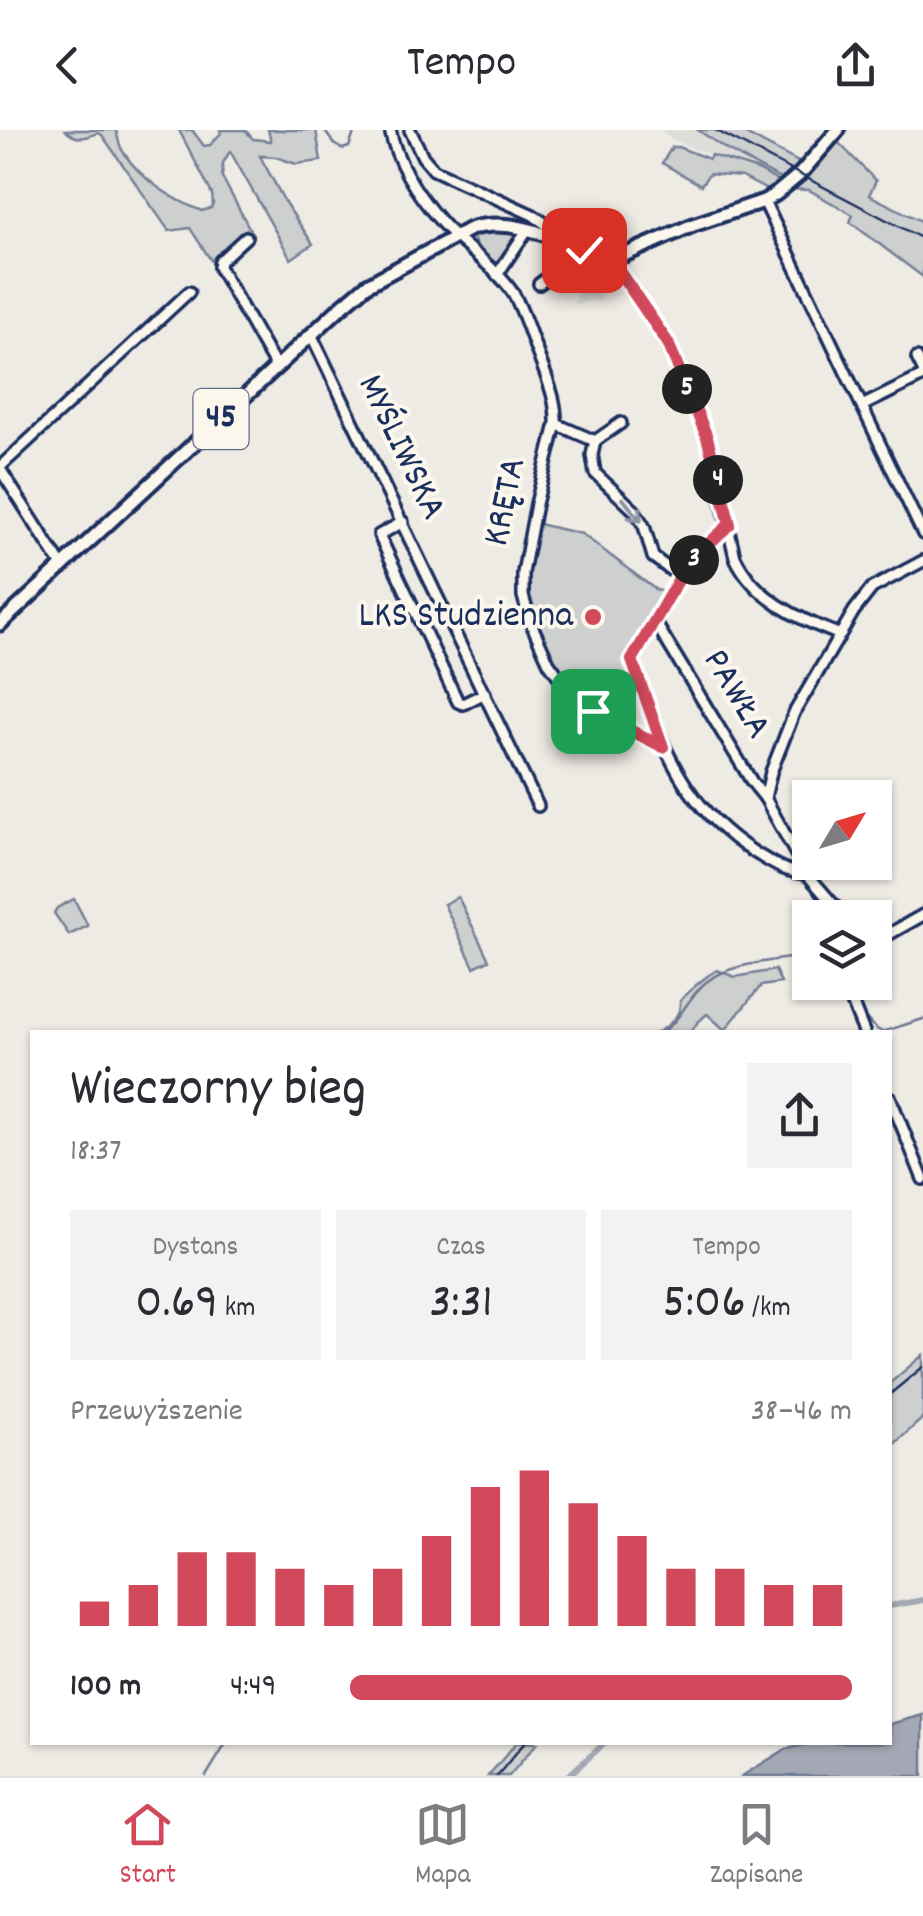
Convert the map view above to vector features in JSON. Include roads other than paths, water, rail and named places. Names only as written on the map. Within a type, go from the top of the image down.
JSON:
[{"type":"main road","points":[[610,258],[764,200],[785,188],[838,130]]},
{"type":"main road","name":"45","points":[[0,624],[366,285],[475,228],[494,225],[528,230],[610,258]]},
{"type":"street","points":[[410,130],[434,170],[533,215],[582,249],[539,284]]},
{"type":"street","name":"KRĘTA","points":[[391,132],[404,170],[443,224],[512,292],[552,392],[556,424],[522,573],[530,622],[549,663],[572,695],[614,723],[663,747]]},
{"type":"street","points":[[764,200],[923,534]]},
{"type":"street","points":[[496,275],[528,230]]},
{"type":"street","points":[[246,237],[220,260],[219,267],[276,367]]},
{"type":"street","points":[[610,258],[668,343],[707,437],[740,567],[756,587],[792,615],[838,634]]},
{"type":"street","points":[[62,566],[0,468],[189,292]]},
{"type":"street","name":"MYŚLIWSKA","points":[[312,334],[538,806]]},
{"type":"street","points":[[862,406],[923,373],[917,358]]},
{"type":"street","points":[[621,423],[595,440],[595,473],[635,511],[653,556],[680,577]]},
{"type":"street","points":[[556,424],[595,440]]},
{"type":"street","points":[[402,522],[379,535],[458,702],[464,704],[485,693]]},
{"type":"street","points":[[730,524],[680,577],[632,660],[663,747],[691,794],[724,832],[792,872]]},
{"type":"street","points":[[765,798],[794,713],[838,634],[872,588],[923,561]]},
{"type":"street","name":"PAWŁA","points":[[656,622],[792,847]]},
{"type":"street","name":"PAWŁA","points":[[812,880],[829,900]]},
{"type":"street","points":[[892,932],[923,915]]},
{"type":"street","points":[[851,1000],[863,1030]]},
{"type":"street","points":[[892,1102],[923,1179]]},
{"type":"waterway","points":[[324,130],[342,149],[349,147],[355,130]]},
{"type":"waterway","points":[[665,1030],[698,990],[720,974],[750,964],[792,958]]},
{"type":"waterway","points":[[858,1000],[865,1017],[878,1030]]},
{"type":"waterway","points":[[888,1030],[923,1019]]},
{"type":"waterway","points":[[892,1606],[923,1600]]},
{"type":"waterway","points":[[206,1776],[225,1745]]},
{"type":"waterway","points":[[568,1776],[603,1745]]},
{"type":"railway","points":[[715,130],[923,239]]},
{"type":"railway","points":[[892,1392],[923,1367]]},
{"type":"railway","points":[[497,1776],[523,1745]]},
{"type":"place","name":"LKS Studzienna","points":[[593,617]]}]
